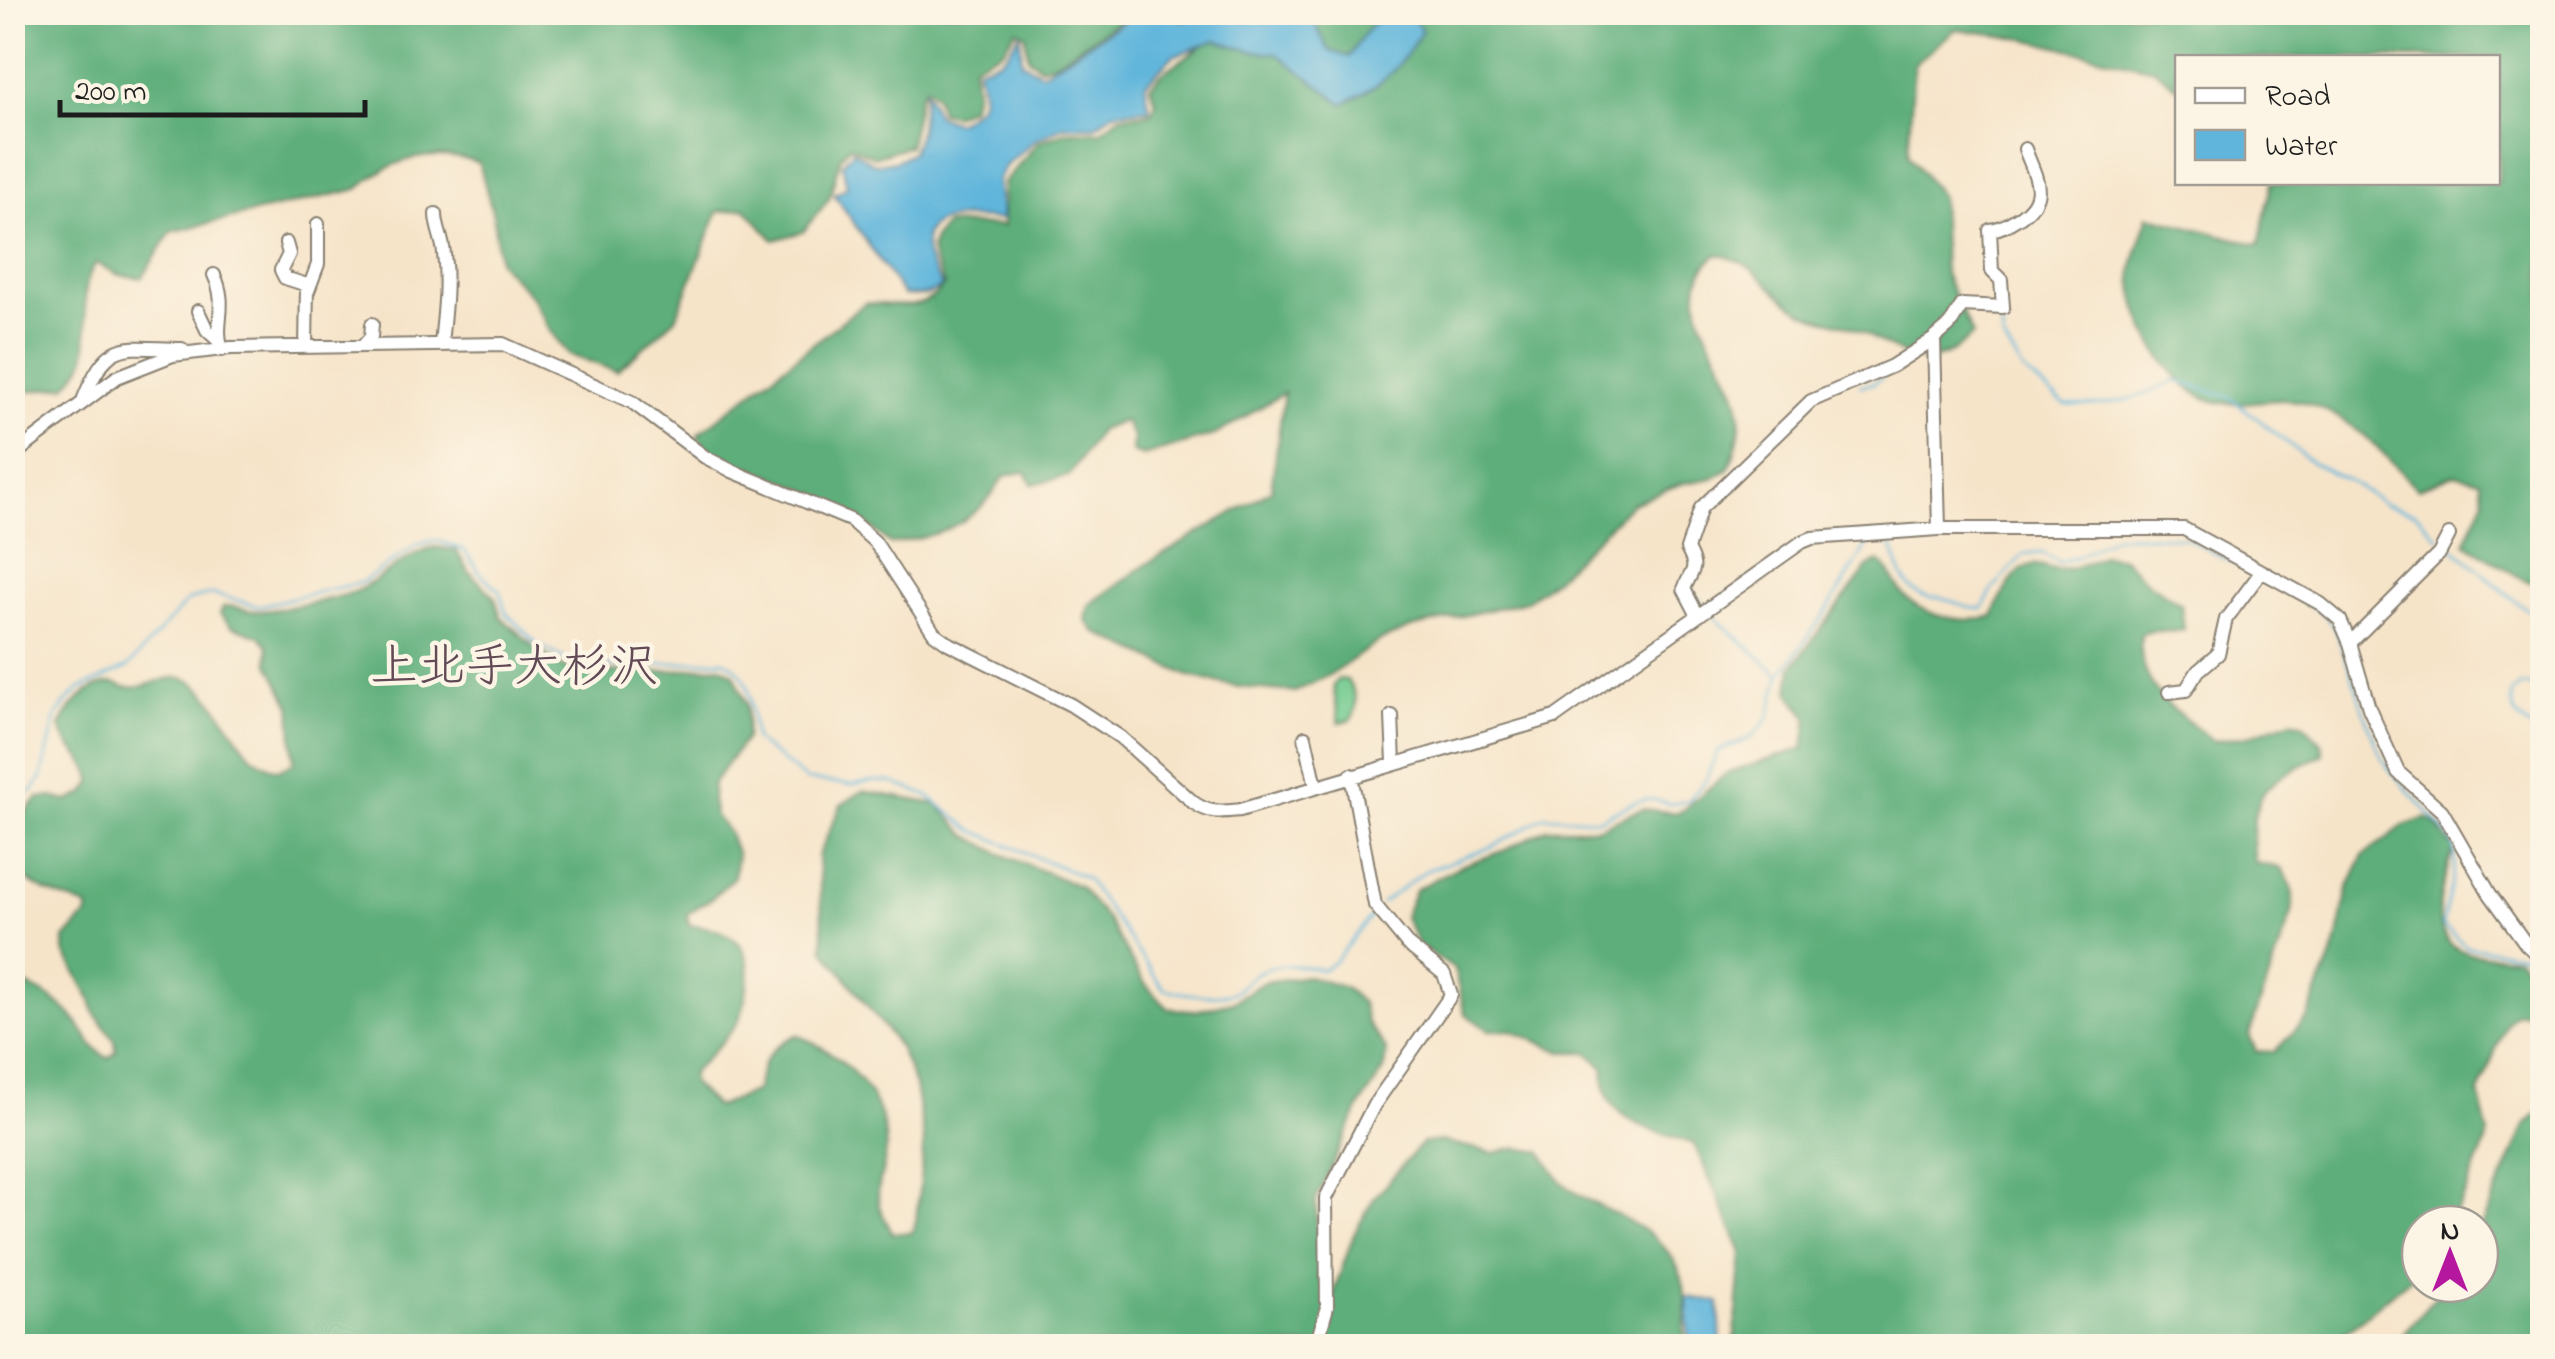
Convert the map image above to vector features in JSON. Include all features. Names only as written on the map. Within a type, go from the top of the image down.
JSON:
[{"type":"street","points":[[1697,614],[1684,589],[1695,570],[1687,549],[1701,508],[1812,401],[1892,366],[1934,339],[1949,326],[1962,304],[2003,307],[2001,280],[1992,271],[1990,230],[2011,223],[2031,208],[2038,197],[2038,185],[2024,149]]},
{"type":"street","points":[[436,214],[445,256],[446,301],[441,344]]},
{"type":"street","points":[[308,292],[318,264],[318,224]]},
{"type":"street","points":[[286,243],[289,254],[280,270],[285,278],[307,285],[306,347]]},
{"type":"street","points":[[214,275],[222,292],[220,345]]},
{"type":"street","points":[[198,311],[220,345]]},
{"type":"street","points":[[362,346],[371,336],[372,324]]},
{"type":"street","points":[[1934,339],[1940,529]]},
{"type":"street","points":[[84,400],[103,359],[114,350],[220,345],[503,344],[632,402],[705,457],[732,471],[850,520],[875,542],[934,633],[1104,726],[1206,811],[1240,810],[1555,716],[1697,614],[1812,538],[1940,529],[2184,528],[2260,574],[2321,604],[2340,620],[2369,708],[2398,772],[2442,811],[2490,894],[2526,944],[2542,958]]},
{"type":"street","points":[[12,456],[84,400],[138,367],[220,345]]},
{"type":"street","points":[[2350,643],[2439,554],[2448,535]]},
{"type":"street","points":[[2168,692],[2186,690],[2198,671],[2218,654],[2226,619],[2260,574]]},
{"type":"street","points":[[1392,716],[1394,763]]},
{"type":"street","points":[[1305,737],[1316,786]]},
{"type":"street","points":[[1316,1346],[1327,1307],[1326,1198],[1374,1105],[1451,995],[1444,974],[1407,944],[1378,910],[1351,775]]},
{"type":"green space","points":[[13,12],[1131,13],[1054,63],[1041,67],[1028,58],[1025,34],[1016,30],[1003,50],[973,65],[976,90],[971,107],[954,115],[940,112],[935,95],[926,87],[920,94],[909,146],[874,157],[850,146],[841,156],[829,199],[803,232],[774,240],[745,208],[718,212],[676,318],[617,371],[569,355],[532,297],[499,262],[493,215],[479,163],[430,156],[385,169],[358,189],[171,232],[142,278],[119,275],[96,263],[86,285],[87,348],[82,366],[66,386],[13,396]]},
{"type":"green space","points":[[1250,13],[2542,13],[2542,587],[2465,543],[2484,500],[2480,480],[2454,474],[2417,489],[2366,437],[2319,408],[2291,400],[2221,402],[2194,392],[2179,380],[2154,345],[2133,285],[2134,262],[2148,216],[2259,245],[2271,185],[2500,185],[2500,55],[2175,55],[2175,85],[2154,69],[2021,38],[1956,29],[1914,64],[1908,154],[1941,197],[1944,274],[1973,335],[1942,356],[1914,358],[1849,326],[1800,311],[1748,267],[1716,255],[1702,271],[1698,307],[1740,409],[1739,436],[1728,470],[1632,503],[1556,578],[1526,601],[1411,628],[1379,641],[1335,672],[1295,692],[1239,687],[1189,676],[1095,632],[1086,620],[1089,605],[1147,564],[1271,490],[1284,393],[1217,434],[1143,456],[1132,452],[1133,437],[1124,421],[1100,430],[1069,476],[1032,484],[1026,472],[1010,474],[963,521],[934,534],[890,544],[827,500],[708,451],[697,435],[865,303],[909,306],[936,294],[944,285],[933,259],[934,239],[947,224],[1003,226],[1003,183],[1038,142],[1066,131],[1100,131],[1121,116],[1151,113],[1156,102],[1150,86],[1161,74]]},
{"type":"green space","points":[[435,547],[456,550],[469,572],[494,596],[501,617],[561,666],[580,671],[653,672],[721,666],[734,674],[747,705],[746,738],[713,783],[712,800],[715,816],[729,833],[737,855],[734,877],[687,914],[689,925],[717,930],[737,941],[748,960],[749,973],[738,1022],[692,1073],[692,1083],[716,1107],[756,1091],[768,1057],[797,1035],[831,1053],[860,1080],[879,1112],[886,1151],[878,1199],[892,1233],[911,1233],[916,1221],[924,1141],[915,1086],[899,1047],[824,949],[818,856],[841,805],[863,791],[937,804],[967,835],[1001,854],[1079,886],[1108,921],[1145,984],[1168,1008],[1195,1011],[1232,1002],[1264,982],[1308,976],[1346,988],[1362,1003],[1367,1023],[1386,1049],[1384,1070],[1360,1106],[1316,1199],[1319,1280],[1333,1294],[1354,1234],[1374,1198],[1422,1143],[1442,1141],[1494,1153],[1517,1148],[1542,1152],[1570,1189],[1645,1231],[1670,1254],[1684,1288],[1685,1346],[13,1346],[13,980],[64,1008],[102,1054],[108,1058],[116,1052],[115,1041],[94,1012],[65,952],[65,939],[88,914],[88,908],[35,886],[20,871],[13,849],[17,828],[38,798],[68,801],[84,794],[92,783],[91,775],[60,726],[80,698],[102,684],[134,687],[171,678],[186,679],[213,701],[251,755],[278,770],[294,762],[291,706],[269,664],[268,646],[260,636],[231,626],[220,614],[223,607],[263,611],[345,595],[365,587],[413,555]]},
{"type":"green space","points":[[2103,555],[2123,558],[2148,583],[2181,604],[2184,629],[2141,635],[2141,654],[2145,670],[2161,697],[2213,741],[2247,736],[2292,720],[2303,723],[2322,744],[2324,754],[2273,783],[2257,805],[2255,863],[2281,868],[2293,900],[2292,913],[2249,1035],[2256,1051],[2274,1052],[2307,1018],[2336,946],[2348,889],[2364,855],[2403,826],[2426,818],[2433,821],[2454,848],[2439,909],[2445,936],[2469,953],[2518,957],[2542,986],[2542,1007],[2515,1013],[2506,1023],[2479,1093],[2489,1135],[2461,1204],[2400,1204],[2400,1287],[2329,1346],[1734,1346],[1742,1253],[1694,1144],[1647,1128],[1620,1112],[1605,1087],[1605,1069],[1588,1052],[1562,1052],[1511,1030],[1489,1030],[1465,1014],[1454,969],[1419,945],[1404,917],[1415,890],[1548,828],[1597,828],[1642,809],[1679,813],[1727,773],[1804,748],[1808,717],[1789,692],[1792,667],[1868,567],[1879,562],[1903,594],[1921,608],[1945,617],[1982,619],[1993,616],[2008,586],[2025,567],[2081,565]]},
{"type":"green space","points":[[1338,679],[1347,680],[1356,704],[1351,720],[1339,722],[1333,685]]},
{"type":"green space","points":[[2542,1109],[2542,1346],[2392,1346],[2429,1304],[2500,1304],[2500,1204],[2492,1204],[2525,1126]]},
{"type":"water","points":[[1137,13],[1186,20],[1191,13],[1318,13],[1313,20],[1329,50],[1349,57],[1367,30],[1381,20],[1414,19],[1422,31],[1389,75],[1343,104],[1276,53],[1251,51],[1216,40],[1173,56],[1145,84],[1150,109],[1114,112],[1095,126],[1063,126],[1035,140],[1006,165],[997,180],[1002,220],[962,218],[934,225],[927,233],[925,246],[942,286],[924,295],[903,295],[834,194],[847,187],[842,164],[853,151],[874,164],[896,161],[912,152],[925,90],[937,116],[956,122],[972,111],[982,94],[977,68],[1002,58],[1020,33],[1022,62],[1042,73]]},
{"type":"water","points":[[1687,1297],[1719,1302],[1721,1346],[1689,1346]]},
{"type":"waterway","points":[[1988,313],[2001,315],[2003,339],[2024,372],[2065,405],[2122,401],[2175,381],[2229,396],[2314,464],[2348,480],[2385,505],[2416,513],[2439,538]]},
{"type":"waterway","points":[[1860,386],[1884,376]]},
{"type":"waterway","points":[[1382,903],[1425,871],[1494,846],[1545,816],[1599,819],[1650,799],[1671,804],[1688,801],[1705,781],[1718,751],[1752,737],[1764,724],[1780,675],[1824,615],[1869,542],[1882,539],[1891,544],[1903,576],[1919,594],[1971,608],[1983,608],[1993,589],[2023,555],[2042,553],[2059,562],[2115,536],[2186,538],[2246,570]]},
{"type":"waterway","points":[[12,804],[33,790],[42,777],[56,716],[66,702],[80,689],[128,667],[188,600],[213,594],[257,606],[363,582],[416,545],[436,540],[464,550],[479,572],[499,590],[506,613],[537,644],[563,658],[585,665],[625,666],[724,660],[735,667],[747,684],[755,740],[806,780],[853,785],[891,782],[928,796],[972,830],[1086,878],[1163,988],[1218,995],[1234,992],[1255,974],[1274,967],[1322,970],[1335,961],[1374,913]]},
{"type":"waterway","points":[[1695,545],[1704,565],[1696,578]]},
{"type":"waterway","points":[[2452,548],[2539,616],[2542,635]]},
{"type":"waterway","points":[[1691,584],[1704,607]]},
{"type":"waterway","points":[[2283,590],[2325,615],[2334,625],[2376,745],[2389,769],[2451,838],[2454,871],[2443,926],[2467,947],[2523,954],[2542,972]]},
{"type":"waterway","points":[[1710,613],[1778,674]]},
{"type":"waterway","points":[[2542,685],[2521,685],[2512,693],[2513,708],[2519,718],[2542,734]]},
{"type":"district","name":"上北手大杉沢","points":[[514,664]]}]
